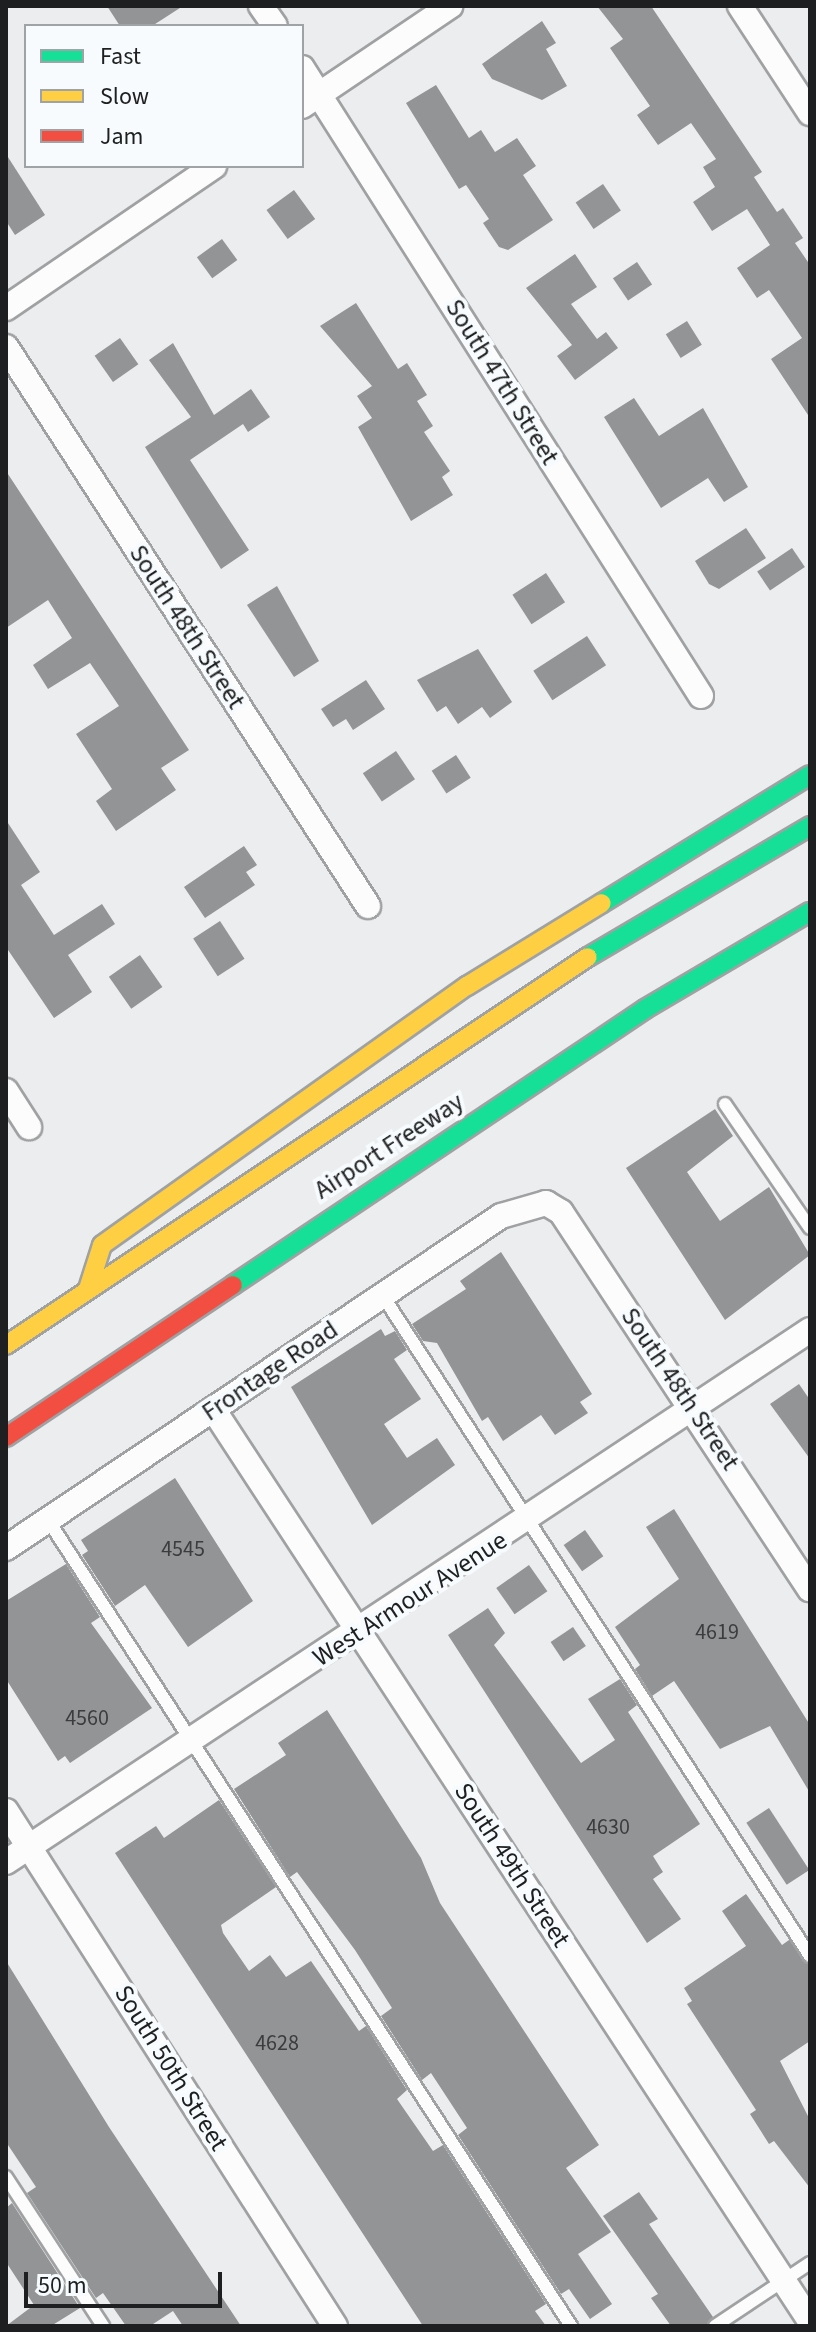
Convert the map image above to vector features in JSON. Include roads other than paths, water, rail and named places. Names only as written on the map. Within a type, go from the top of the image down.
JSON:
[{"type":"highway","points":[[88,1289],[102,1245],[480,978],[810,775]]},
{"type":"highway","name":"Airport Freeway","points":[[6,1345],[507,1005],[810,826]]},
{"type":"highway","name":"Airport Freeway","points":[[6,1437],[645,1009],[810,912]]},
{"type":"highway","points":[[645,1009],[712,995]]},
{"type":"street","points":[[261,6],[274,24]]},
{"type":"street","points":[[311,100],[450,6]]},
{"type":"street","points":[[740,6],[810,113]]},
{"type":"street","name":"South 47th Street","points":[[304,75],[311,100],[701,696]]},
{"type":"street","points":[[6,308],[211,168]]},
{"type":"street","name":"South 48th Street","points":[[6,347],[368,906]]},
{"type":"street","points":[[6,1091],[29,1127]]},
{"type":"street","name":"South 48th Street","points":[[539,1204],[561,1212],[693,1407],[810,1589]]},
{"type":"street","name":"Frontage Road","points":[[6,1548],[507,1212],[539,1204]]},
{"type":"street","name":"West Armour Avenue","points":[[6,1862],[195,1742],[810,1330]]},
{"type":"street","name":"South 49th Street","points":[[213,1409],[810,2321]]},
{"type":"street","name":"South 50th Street","points":[[6,1811],[335,2326]]},
{"type":"lane","points":[[725,1104],[810,1228]]},
{"type":"lane","points":[[383,1296],[810,1956]]},
{"type":"lane","points":[[48,1520],[195,1742],[571,2326]]},
{"type":"lane","points":[[6,2177],[103,2326]]},
{"type":"lane","points":[[715,2326],[810,2263]]}]
